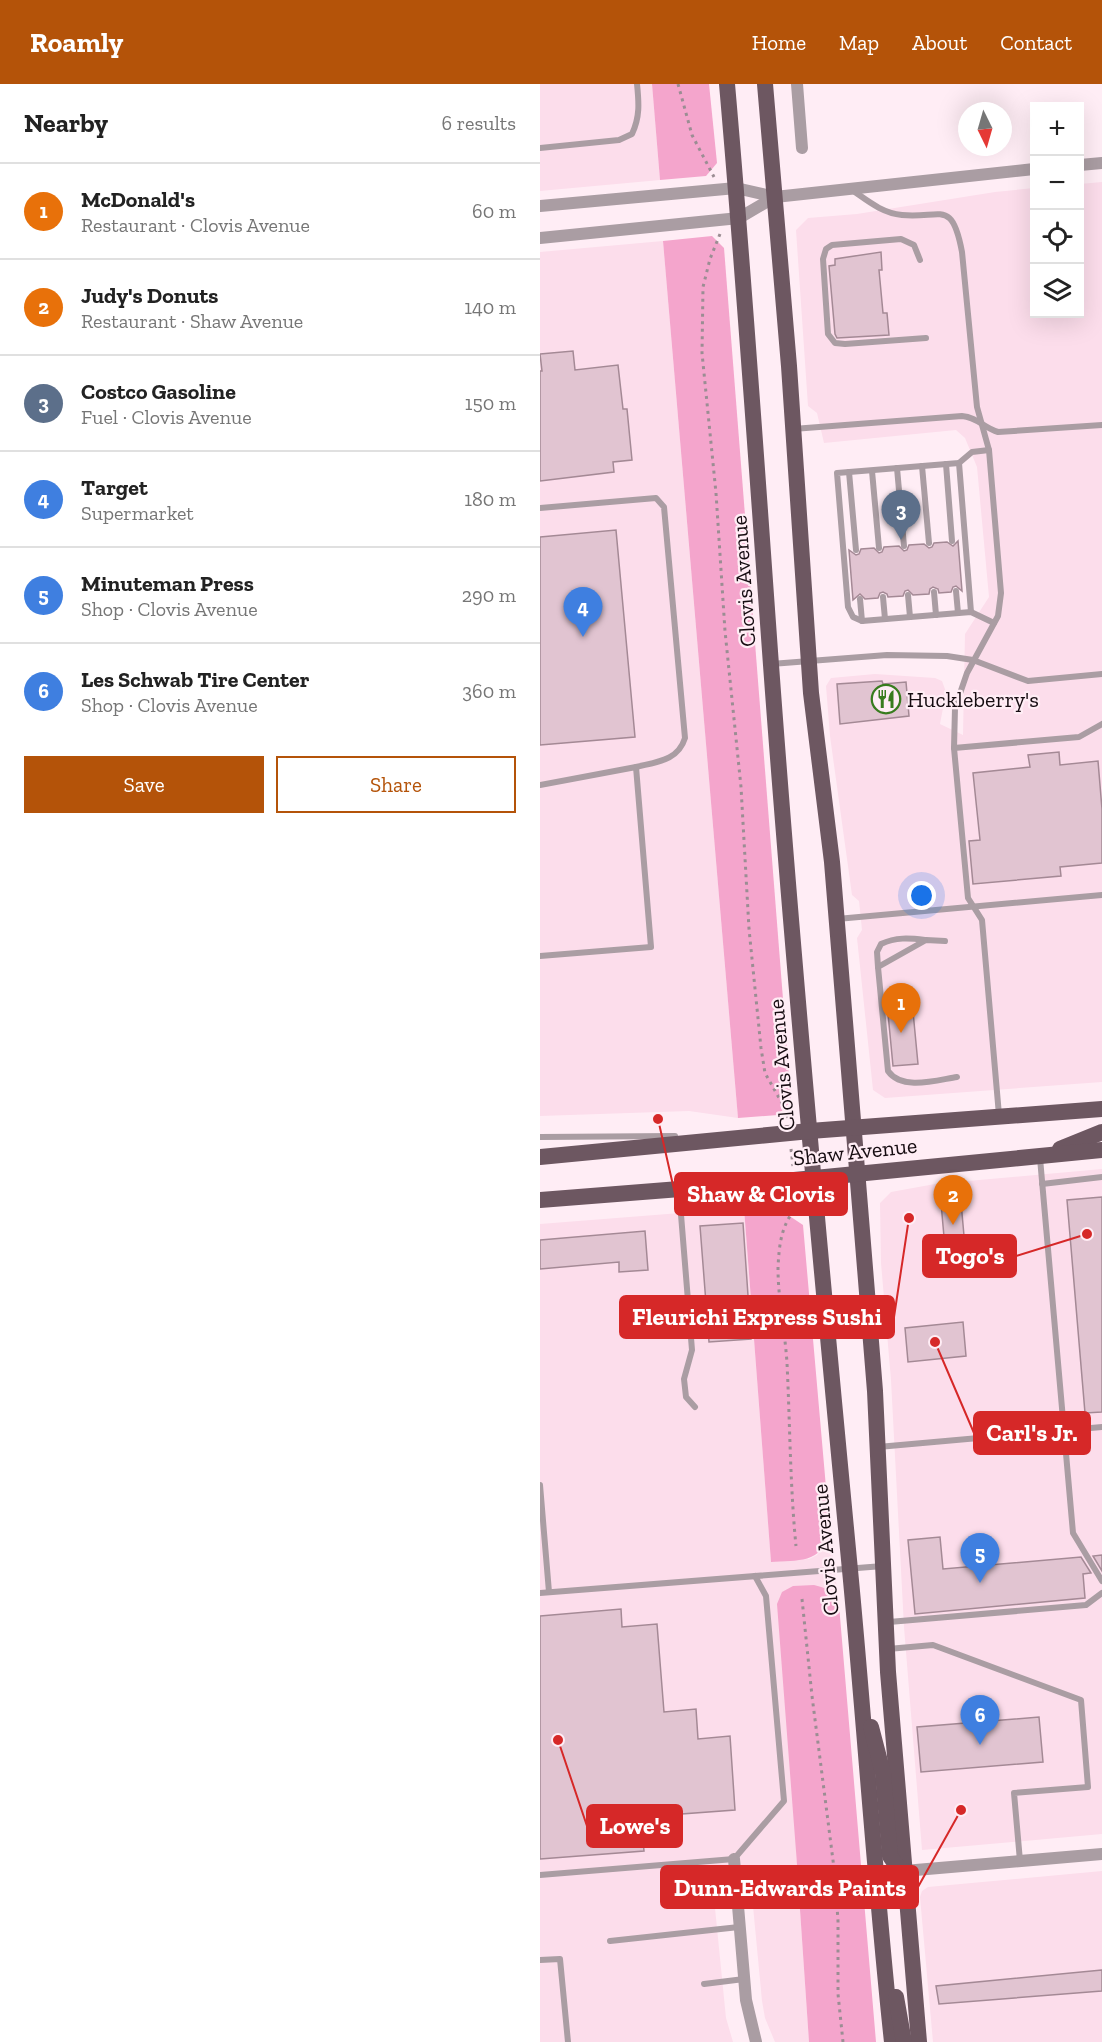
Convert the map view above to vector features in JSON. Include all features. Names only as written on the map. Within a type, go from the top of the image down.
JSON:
[{"type":"main road","name":"Clovis Avenue","points":[[727,84],[813,1178],[850,1569],[879,1920],[892,2042]]},
{"type":"main road","points":[[765,84],[814,726],[832,862],[875,1391],[887,1648],[919,2042]]},
{"type":"main road","name":"Shaw Avenue","points":[[540,1157],[790,1132],[1102,1109]]},
{"type":"main road","points":[[1040,1158],[1102,1132]]},
{"type":"main road","name":"Shaw Avenue","points":[[540,1200],[794,1180],[1040,1158],[1102,1150]]},
{"type":"main road","points":[[860,1685],[883,1773],[891,1856],[896,1865],[904,1871]]},
{"type":"main road","points":[[879,1920],[902,2023],[904,2042]]},
{"type":"street","points":[[796,84],[802,148]]},
{"type":"street","points":[[1084,165],[1102,163]]},
{"type":"street","points":[[540,206],[736,188],[775,197],[1030,170]]},
{"type":"street","points":[[540,238],[739,218],[775,197]]},
{"type":"street","points":[[904,1871],[1102,1854]]},
{"type":"street","points":[[734,1859],[748,2016],[756,2042]]},
{"type":"lane","points":[[540,148],[619,140],[632,134],[638,122],[637,84]]},
{"type":"lane","points":[[852,189],[881,210],[903,215],[937,213],[949,217],[956,228],[962,252],[975,390],[989,450],[1001,593],[994,623],[973,660],[955,708],[954,748],[968,898],[982,920],[999,1116]]},
{"type":"lane","points":[[920,260],[914,246],[901,239],[832,245],[826,249],[823,259],[828,334],[835,343],[845,344],[926,338]]},
{"type":"lane","points":[[793,429],[962,416],[974,418],[990,430],[1006,433],[1102,425]]},
{"type":"lane","points":[[989,450],[972,452],[959,463],[837,473],[848,607],[853,617],[862,621],[971,612],[994,623]]},
{"type":"lane","points":[[959,463],[971,612]]},
{"type":"lane","points":[[946,464],[952,541]]},
{"type":"lane","points":[[922,466],[929,543]]},
{"type":"lane","points":[[897,468],[904,546]]},
{"type":"lane","points":[[872,471],[879,548]]},
{"type":"lane","points":[[849,472],[856,550]]},
{"type":"lane","points":[[540,508],[656,498],[664,507],[685,738],[679,752],[674,756],[636,767],[540,785]]},
{"type":"lane","points":[[956,591],[958,613]]},
{"type":"lane","points":[[934,592],[936,615]]},
{"type":"lane","points":[[908,595],[910,617]]},
{"type":"lane","points":[[883,597],[885,619]]},
{"type":"lane","points":[[860,599],[862,621]]},
{"type":"lane","points":[[771,664],[888,655],[948,656],[973,660],[1028,681],[1102,674]]},
{"type":"lane","points":[[954,748],[1079,737],[1102,724]]},
{"type":"lane","points":[[540,956],[651,947],[636,767]]},
{"type":"lane","points":[[836,919],[1102,895]]},
{"type":"lane","points":[[945,941],[907,937],[892,939],[881,944],[877,952],[878,967],[888,1071],[893,1078],[905,1083],[957,1077]]},
{"type":"lane","points":[[878,967],[926,940]]},
{"type":"lane","points":[[540,1137],[751,1136]]},
{"type":"lane","points":[[1040,1158],[1073,1533],[1102,1581]]},
{"type":"lane","points":[[1042,1184],[1102,1177]]},
{"type":"lane","points":[[679,1189],[692,1350],[684,1379],[686,1397],[695,1407]]},
{"type":"lane","points":[[878,1447],[1102,1427]]},
{"type":"lane","points":[[540,1485],[549,1593]]},
{"type":"lane","points":[[540,1593],[884,1566]]},
{"type":"lane","points":[[540,1875],[734,1859],[784,1801],[766,1596],[755,1576]]},
{"type":"lane","points":[[886,1622],[1086,1605],[1102,1593]]},
{"type":"lane","points":[[887,1648],[933,1645],[1081,1700],[1088,1787],[1014,1792],[1020,1861]]},
{"type":"lane","points":[[610,1941],[740,1927]]},
{"type":"lane","points":[[540,1960],[560,1959],[568,2042]]},
{"type":"lane","points":[[704,1984],[744,1979]]},
{"type":"path","points":[[678,84],[690,128],[698,149],[715,179],[716,191]]},
{"type":"path","points":[[719,220],[720,234],[710,259],[703,287],[702,353],[717,503],[725,641],[741,787],[751,953],[761,1048],[765,1073],[787,1112],[794,1180],[796,1208],[785,1222],[778,1266],[787,1358],[791,1488],[796,1546]]},
{"type":"path","points":[[802,1599],[835,1876],[838,1920],[838,1995],[843,2042]]},
{"type":"shaded area","points":[[540,84],[652,84],[660,180],[540,191]]},
{"type":"shaded area","points":[[652,84],[709,84],[717,163],[706,176],[660,180]]},
{"type":"shaded area","points":[[1102,182],[1102,1082],[885,1098],[873,1090],[857,938],[862,930],[859,901],[852,895],[830,736],[826,686],[831,678],[875,674],[935,678],[942,681],[946,692],[940,724],[963,735],[965,634],[989,597],[977,467],[965,438],[956,430],[824,443],[817,413],[808,406],[796,230],[808,218],[857,214],[1030,188],[1030,318],[1084,318],[1084,184]]},
{"type":"shaded area","points":[[712,236],[724,248],[791,1101],[778,1115],[738,1118],[663,241]]},
{"type":"shaded area","points":[[663,241],[738,1118],[689,1111],[540,1116],[540,252]]},
{"type":"shaded area","points":[[1102,1169],[1102,1834],[922,1850],[904,1627],[891,1380],[881,1263],[880,1203],[891,1192],[935,1184]]},
{"type":"shaded area","points":[[776,1207],[803,1225],[830,1533],[821,1550],[814,1555],[799,1560],[771,1562],[744,1208]]},
{"type":"shaded area","points":[[744,1208],[771,1562],[809,1559],[817,1555],[826,1545],[830,1533],[839,1605],[835,1595],[825,1588],[796,1851],[809,2042],[775,2042],[765,2018],[751,1885],[713,1888],[726,2018],[733,2042],[540,2042],[540,1224]]},
{"type":"shaded area","points":[[814,1585],[829,1591],[839,1605],[876,2042],[809,2042],[777,1604],[782,1592],[793,1586]]},
{"type":"shaded area","points":[[1102,1871],[1102,2042],[933,2042],[920,1897],[922,1891],[928,1887]]},
{"type":"building","points":[[881,252],[882,270],[879,270],[883,313],[887,313],[889,335],[837,338],[829,266],[835,265],[835,259]]},
{"type":"building","points":[[573,351],[575,370],[618,365],[623,409],[627,409],[632,460],[613,462],[614,472],[540,481],[540,371],[542,371],[540,354]]},
{"type":"building","points":[[616,530],[635,737],[540,745],[540,537]]},
{"type":"building","points":[[958,541],[962,591],[956,586],[951,592],[939,593],[938,589],[933,587],[929,594],[913,595],[908,590],[903,596],[888,597],[883,592],[878,598],[865,599],[860,594],[853,600],[849,550],[856,555],[861,549],[874,548],[879,553],[884,547],[899,546],[904,551],[909,545],[924,544],[929,548],[934,543],[947,542],[953,546]]},
{"type":"building","points":[[882,681],[883,684],[906,682],[909,716],[840,724],[837,684]]},
{"type":"building","points":[[1059,752],[1060,765],[1098,761],[1102,809],[1102,863],[1060,867],[1061,876],[973,884],[969,841],[980,840],[973,773],[1030,767],[1028,755]]},
{"type":"building","points":[[912,1001],[918,1064],[893,1066],[887,1003]]},
{"type":"building","points":[[1102,1197],[1102,1412],[1085,1413],[1067,1200]]},
{"type":"building","points":[[961,1202],[965,1247],[945,1248],[941,1203]]},
{"type":"building","points":[[743,1223],[751,1339],[709,1342],[700,1226]]},
{"type":"building","points":[[645,1231],[648,1270],[619,1272],[619,1262],[540,1269],[540,1240]]},
{"type":"building","points":[[963,1322],[966,1356],[908,1362],[905,1328]]},
{"type":"building","points":[[940,1537],[943,1569],[1081,1557],[1091,1573],[1083,1574],[1085,1598],[915,1614],[908,1540]]},
{"type":"building","points":[[1102,1555],[1102,1571],[1093,1556]]},
{"type":"building","points":[[621,1609],[622,1627],[657,1624],[664,1712],[696,1709],[698,1739],[730,1736],[735,1810],[641,1817],[644,1851],[540,1859],[540,1616]]},
{"type":"building","points":[[1039,1717],[1043,1762],[921,1772],[917,1727]]},
{"type":"building","points":[[1102,1970],[1102,1991],[939,2004],[936,1986]]},
{"type":"place","name":"Costco Gasoline","points":[[901,540]]},
{"type":"place","name":"Target","points":[[583,637]]},
{"type":"place","name":"Huckleberry's","points":[[886,699]]},
{"type":"place","name":"McDonald's","points":[[901,1033]]},
{"type":"place","name":"Shaw & Clovis","points":[[658,1119]]},
{"type":"place","name":"Fleurichi Express Sushi","points":[[909,1218]]},
{"type":"place","name":"Judy's Donuts","points":[[953,1225]]},
{"type":"place","name":"Togo's","points":[[1087,1234]]},
{"type":"place","name":"Carl's Jr.","points":[[935,1342]]},
{"type":"place","name":"Minuteman Press","points":[[980,1583]]},
{"type":"place","name":"Lowe's","points":[[558,1740]]},
{"type":"place","name":"Les Schwab Tire Center","points":[[980,1745]]},
{"type":"place","name":"Dunn-Edwards Paints","points":[[961,1810]]}]
